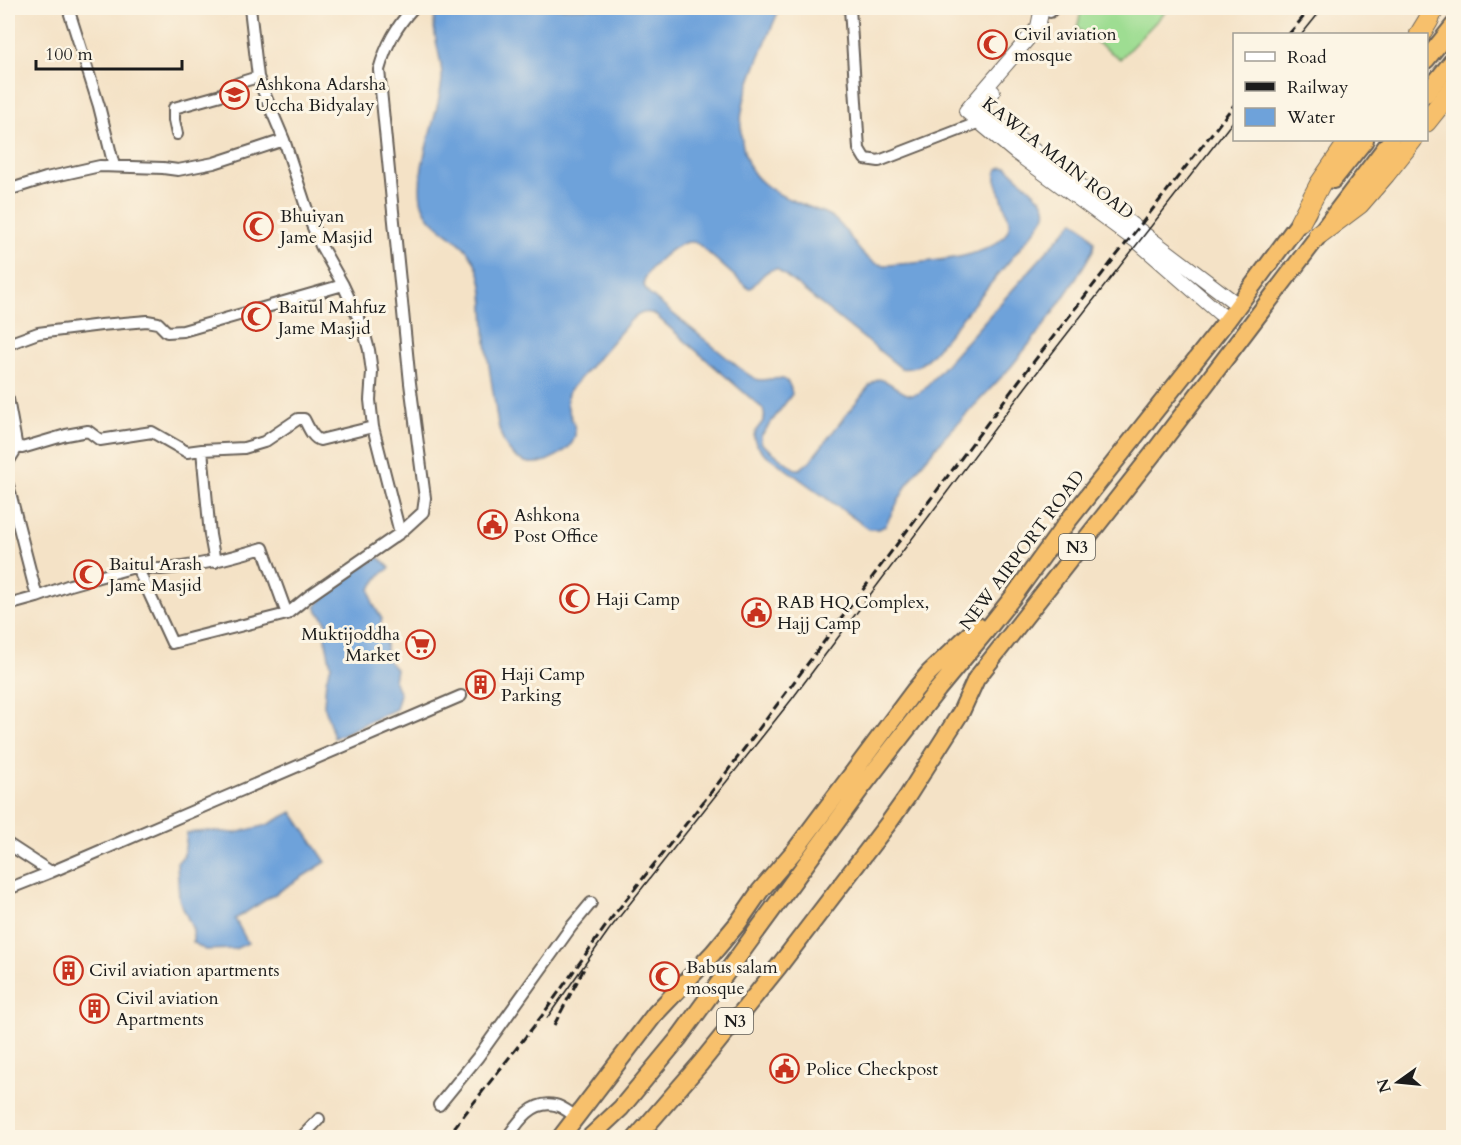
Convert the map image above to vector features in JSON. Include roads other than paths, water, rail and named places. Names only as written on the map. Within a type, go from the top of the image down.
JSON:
[{"type":"highway","points":[[1421,33],[1434,8]]},
{"type":"highway","points":[[1428,58],[1454,25]]},
{"type":"highway","points":[[1428,92],[1454,59]]},
{"type":"highway","points":[[1428,120],[1454,87]]},
{"type":"highway","points":[[1300,222],[1311,188],[1341,141]]},
{"type":"highway","points":[[1300,222],[1320,184],[1349,141]]},
{"type":"highway","name":"NEW AIRPORT ROAD","points":[[589,1137],[621,1108],[678,1039],[862,787],[924,706],[986,631],[1068,521],[1364,141]]},
{"type":"highway","name":"N3","points":[[636,1137],[700,1064],[779,966],[907,797],[961,712],[976,679],[1158,447],[1390,141]]},
{"type":"highway","points":[[1319,234],[1359,204],[1411,141]]},
{"type":"highway","name":"NEW AIRPORT ROAD","points":[[560,1137],[655,1014],[738,923],[760,891],[796,849],[914,691],[929,673],[988,617]]},
{"type":"street","points":[[68,8],[99,106],[114,166]]},
{"type":"street","points":[[250,8],[258,77],[284,140],[312,225],[363,328],[372,372],[370,400],[373,427],[400,533]]},
{"type":"street","points":[[137,567],[172,643],[287,614],[309,596],[400,533],[423,512],[426,498],[410,383],[379,69],[384,52],[400,23],[413,8]]},
{"type":"street","points":[[850,8],[859,149],[865,159],[879,161],[980,122]]},
{"type":"street","name":"KAWLA MAIN ROAD","points":[[1049,9],[1038,27],[966,111],[1015,152],[1139,243],[1214,308],[1233,312]]},
{"type":"street","name":"KAWLA MAIN ROAD","points":[[1049,9],[1046,26],[984,103],[982,111],[1233,312]]},
{"type":"street","points":[[177,134],[174,108],[221,95],[226,89],[258,77]]},
{"type":"street","points":[[8,190],[46,178],[100,166],[178,170],[214,163],[284,140]]},
{"type":"street","points":[[8,344],[38,333],[147,321],[158,323],[167,332],[183,331],[343,285]]},
{"type":"street","points":[[8,399],[16,443],[22,448],[88,431],[100,440],[152,432],[187,452],[244,448],[264,442],[298,419],[304,419],[313,436],[320,440],[373,427]]},
{"type":"street","points":[[8,462],[18,446]]},
{"type":"street","points":[[202,450],[210,535],[215,562]]},
{"type":"street","points":[[8,485],[37,597]]},
{"type":"street","points":[[8,605],[137,567],[160,568],[215,562],[263,548],[287,614]]},
{"type":"street","points":[[8,889],[461,696]]},
{"type":"street","points":[[8,844],[51,872]]},
{"type":"street","points":[[439,1105],[478,1057],[571,927],[591,903]]},
{"type":"street","points":[[507,1137],[522,1116],[539,1105],[556,1105],[576,1117]]},
{"type":"street","points":[[301,1137],[320,1119]]},
{"type":"water","points":[[437,8],[780,8],[744,102],[741,135],[747,162],[758,178],[773,190],[832,217],[861,252],[878,264],[889,265],[958,257],[993,245],[1005,236],[1010,223],[996,180],[996,172],[1001,167],[1007,167],[1042,200],[1045,212],[1035,230],[934,352],[920,365],[907,369],[901,368],[777,269],[765,273],[751,288],[748,288],[697,243],[692,242],[674,248],[653,267],[644,281],[649,294],[755,379],[780,378],[788,382],[792,394],[761,436],[761,441],[795,469],[800,469],[810,461],[869,386],[878,379],[906,394],[917,394],[923,390],[1074,221],[1088,232],[1094,242],[1093,250],[1043,327],[1010,368],[921,465],[907,485],[885,526],[879,529],[869,529],[765,454],[754,439],[754,434],[765,416],[763,409],[654,314],[648,312],[631,320],[569,391],[567,405],[575,434],[569,447],[546,461],[524,462],[508,449],[499,428],[478,270],[466,249],[427,215],[421,200],[421,171],[437,109],[442,79],[434,25]]},
{"type":"water","points":[[379,557],[390,568],[380,575],[370,589],[373,604],[382,619],[378,632],[386,637],[386,659],[396,669],[394,680],[400,694],[396,709],[334,738],[324,705],[326,680],[331,666],[324,633],[327,623],[315,607],[337,585]]},
{"type":"water","points":[[292,812],[326,862],[235,919],[248,943],[235,949],[205,950],[193,942],[193,930],[179,899],[177,863],[184,855],[187,833],[209,831],[235,833],[267,825]]},
{"type":"tram line","points":[[1303,33],[1323,8]]},
{"type":"tram line","points":[[547,1018],[609,930],[792,699],[1028,384],[1233,121]]},
{"type":"railway","points":[[1290,33],[1311,8]]},
{"type":"railway","points":[[446,1138],[541,1017],[610,920],[723,777],[1021,378],[1233,106]]},
{"type":"railway","points":[[554,1025],[586,965]]},
{"type":"place","name":"Civil aviation mosque","points":[[993,44]]},
{"type":"place","name":"Ashkona Adarsha Uccha Bidyalay","points":[[234,94]]},
{"type":"place","name":"Bhuiyan Jame Masjid","points":[[259,226]]},
{"type":"place","name":"Baitul Mahfuz Jame Masjid","points":[[257,317]]},
{"type":"place","name":"Ashkona Post Office","points":[[493,525]]},
{"type":"place","name":"Baitul Arash Jame Masjid","points":[[88,574]]},
{"type":"place","name":"Haji Camp","points":[[575,599]]},
{"type":"place","name":"RAB HQ Complex, Hajj Camp","points":[[756,612]]},
{"type":"place","name":"Muktijoddha Market","points":[[421,644]]},
{"type":"place","name":"Haji Camp Parking","points":[[480,684]]},
{"type":"place","name":"Civil aviation apartments","points":[[68,970]]},
{"type":"place","name":"Babus salam mosque","points":[[665,977]]},
{"type":"place","name":"Civil aviation Apartments","points":[[95,1008]]},
{"type":"place","name":"Police Checkpost","points":[[785,1069]]}]
